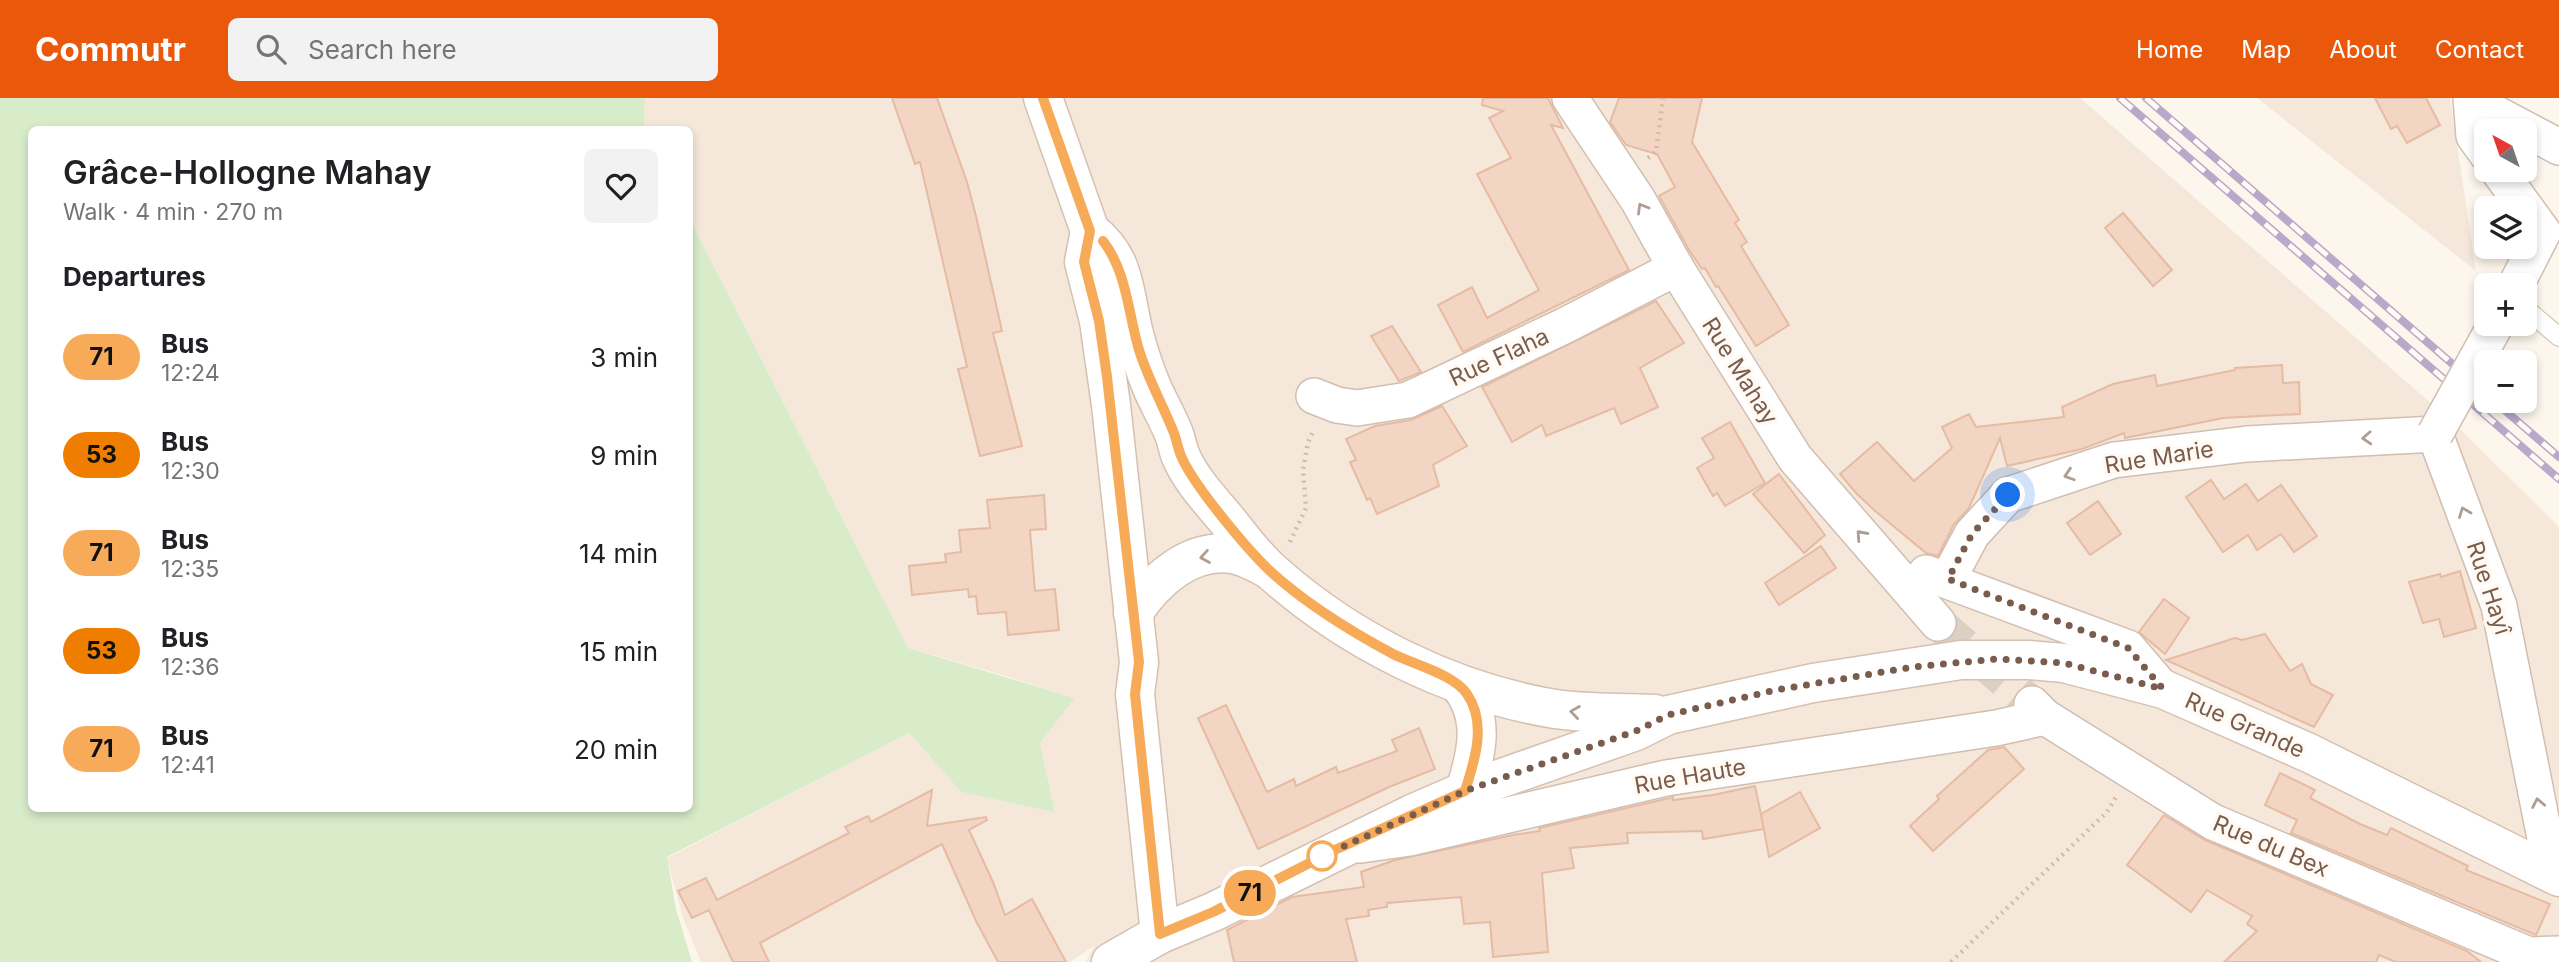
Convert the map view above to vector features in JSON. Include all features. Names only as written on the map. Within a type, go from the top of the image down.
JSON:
[{"type":"main road","points":[[1043,98],[1090,231],[1084,262],[1099,321],[1109,391],[1139,662],[1135,694],[1160,934]]},
{"type":"main road","points":[[1090,231],[1103,241],[1115,256],[1142,360],[1182,459],[1215,506],[1270,570]]},
{"type":"main road","points":[[1133,613],[1142,599],[1177,566],[1202,556],[1233,554],[1270,570],[1339,623],[1392,653],[1459,684],[1552,708],[1594,714],[1668,715]]},
{"type":"main road","name":"Rue Grande","points":[[1111,962],[1160,934],[1213,912],[1337,849],[1465,791],[1636,731],[1668,715],[1813,683],[1961,660],[2064,663],[2163,689],[2309,753],[2553,874]]},
{"type":"main road","points":[[1459,684],[1468,695],[1478,731],[1474,761],[1465,791]]},
{"type":"street","name":"Rue Mahay","points":[[1570,98],[1623,178],[1675,268],[1795,458],[1938,623]]},
{"type":"street","points":[[2472,100],[2559,147]]},
{"type":"street","points":[[2472,100],[2474,136]]},
{"type":"street","points":[[2508,182],[2551,232],[2524,273]]},
{"type":"street","name":"Rue Flaha","points":[[1314,396],[1337,405],[1357,408],[1408,400],[1564,326],[1675,268]]},
{"type":"street","points":[[2435,434],[2489,336]]},
{"type":"street","name":"Rue Marie","points":[[1948,579],[1972,534],[2008,495],[2114,460],[2246,444],[2435,434]]},
{"type":"street","name":"Rue Hayî","points":[[2435,434],[2499,606],[2553,874]]},
{"type":"street","points":[[1892,567],[1921,571],[1948,579],[2128,648],[2163,689]]},
{"type":"street","name":"Rue du Bex","points":[[2038,711],[2213,822],[2537,957]]},
{"type":"street","name":"Rue Haute","points":[[1337,849],[1410,838],[1666,778],[1997,728],[2038,711]]},
{"type":"lane","points":[[2537,319],[2559,337]]},
{"type":"path","points":[[1623,178],[1656,152],[1663,98]]},
{"type":"path","points":[[1270,570],[1287,551],[1306,508],[1303,478],[1308,442]]},
{"type":"path","points":[[1951,962],[2107,812],[2132,771]]},
{"type":"shaded area","points":[[645,98],[2080,98],[2455,424],[2559,527],[2559,962],[1086,962],[1094,946],[1070,962],[701,962],[683,918],[667,858],[909,733],[961,792],[1055,811],[1040,743],[1075,698],[908,648],[693,225],[693,126],[644,126]]},
{"type":"shaded area","points":[[2257,98],[2450,98],[2476,271]]},
{"type":"green space","points":[[0,98],[645,98],[644,126],[28,126],[28,812],[693,812],[693,225],[908,648],[1075,698],[1040,743],[1055,812],[961,792],[909,733],[667,857],[676,909],[692,962],[0,962]]},
{"type":"building","points":[[892,98],[937,98],[967,182],[976,216],[1002,331],[993,333],[1022,446],[980,456],[958,369],[967,367],[920,162],[915,164]]},
{"type":"building","points":[[1483,98],[1548,98],[1563,128],[1551,125],[1629,270],[1463,352],[1438,305],[1472,287],[1487,318],[1539,290],[1477,174],[1511,158],[1489,118],[1503,111],[1482,105]]},
{"type":"building","points":[[1619,98],[1702,98],[1692,142],[1739,220],[1735,223],[1747,242],[1741,246],[1789,325],[1756,346],[1718,286],[1716,287],[1705,268],[1702,269],[1689,250],[1659,196],[1675,187],[1657,154],[1626,145],[1610,122]]},
{"type":"building","points":[[2375,98],[2426,98],[2440,125],[2407,143],[2397,126],[2391,129]]},
{"type":"building","points":[[2123,213],[2172,270],[2153,286],[2105,228]]},
{"type":"building","points":[[1656,301],[1684,343],[1640,368],[1658,407],[1621,424],[1614,408],[1546,436],[1542,425],[1512,442],[1482,387]]},
{"type":"building","points":[[1392,326],[1421,372],[1399,381],[1371,336]]},
{"type":"building","points":[[2282,365],[2283,383],[2299,382],[2300,414],[2223,418],[2125,438],[2124,433],[2082,449],[2007,466],[2000,438],[1969,508],[1954,524],[1938,556],[1926,553],[1874,510],[1840,474],[1877,442],[1914,481],[1952,448],[1942,427],[1969,414],[1976,427],[2064,417],[2062,407],[2113,384],[2155,375],[2157,386],[2235,368]]},
{"type":"building","points":[[1442,406],[1467,446],[1433,465],[1439,486],[1377,514],[1370,498],[1367,500],[1350,462],[1356,460],[1346,439],[1375,426],[1411,420]]},
{"type":"building","points":[[1730,422],[1765,483],[1725,506],[1717,493],[1713,496],[1697,468],[1714,458],[1702,438]]},
{"type":"building","points":[[1779,474],[1825,535],[1804,553],[1753,494]]},
{"type":"building","points":[[2211,480],[2224,499],[2246,484],[2258,501],[2281,485],[2317,536],[2294,552],[2281,534],[2257,550],[2248,535],[2223,552],[2186,497]]},
{"type":"building","points":[[1044,495],[1046,529],[1030,530],[1035,591],[1055,589],[1059,630],[1008,635],[1006,612],[978,614],[976,596],[969,597],[968,589],[912,595],[909,566],[946,562],[945,554],[961,552],[959,530],[990,528],[987,500]]},
{"type":"building","points":[[2098,501],[2121,534],[2090,555],[2067,523]]},
{"type":"building","points":[[1821,546],[1836,568],[1779,605],[1765,583]]},
{"type":"building","points":[[2460,571],[2476,628],[2444,637],[2439,619],[2423,623],[2409,582]]},
{"type":"building","points":[[2164,599],[2189,618],[2165,654],[2139,632]]},
{"type":"building","points":[[2265,634],[2290,671],[2302,664],[2311,684],[2333,695],[2314,727],[2166,660],[2235,638],[2242,640]]},
{"type":"building","points":[[1226,705],[1267,792],[1294,779],[1296,786],[1336,767],[1338,773],[1397,751],[1392,740],[1419,728],[1435,769],[1389,787],[1258,849],[1198,718]]},
{"type":"building","points":[[2004,747],[2024,769],[1933,851],[1910,826],[1939,799],[1937,796],[1988,750]]},
{"type":"building","points":[[2280,773],[2315,790],[2310,798],[2360,824],[2387,835],[2391,828],[2468,866],[2466,870],[2550,904],[2536,935],[2291,833],[2297,820],[2265,805]]},
{"type":"building","points":[[1755,786],[1764,829],[1703,839],[1702,831],[1627,833],[1628,843],[1570,848],[1574,868],[1542,873],[1548,952],[1493,957],[1490,922],[1464,924],[1461,897],[1387,903],[1387,907],[1368,910],[1369,916],[1346,919],[1357,962],[1234,962],[1227,930],[1292,897],[1364,887],[1361,872],[1395,860],[1540,831],[1539,828],[1673,797],[1673,800],[1713,795]]},
{"type":"building","points":[[932,790],[927,826],[986,817],[987,820],[969,830],[1005,915],[1032,899],[1066,962],[998,962],[976,921],[942,844],[760,943],[769,962],[733,962],[709,910],[692,918],[678,891],[706,878],[717,900],[849,833],[845,827],[868,816],[871,822]]},
{"type":"building","points":[[1800,792],[1820,828],[1769,857],[1761,814]]},
{"type":"building","points":[[2164,815],[2205,840],[2467,951],[2481,962],[2396,962],[2379,955],[2376,962],[2224,962],[2257,931],[2247,924],[2252,916],[2207,890],[2191,912],[2127,865]]},
{"type":"tunnel","points":[[1938,623],[2032,704]]},
{"type":"railway","points":[[2120,98],[2559,479]]},
{"type":"railway","points":[[2146,98],[2474,383]]},
{"type":"railway","points":[[2508,413],[2559,457]]},
{"type":"bus line","name":"71","points":[[1043,98],[1090,231],[1084,262],[1099,321],[1117,456],[1139,662],[1135,694],[1160,934],[1213,912],[1337,849],[1465,791],[1478,743],[1478,731],[1468,695],[1459,684],[1392,653],[1312,604],[1270,570],[1206,494],[1182,459],[1174,434],[1154,391],[1133,331],[1125,288],[1115,256],[1103,241]]},
{"type":"route","points":[[1322,856],[1316,859],[1465,791],[1636,731],[1668,715],[1776,690],[1961,660],[1996,659],[2064,663],[2163,689],[2128,648],[1948,579],[1972,534],[2008,495]]}]
